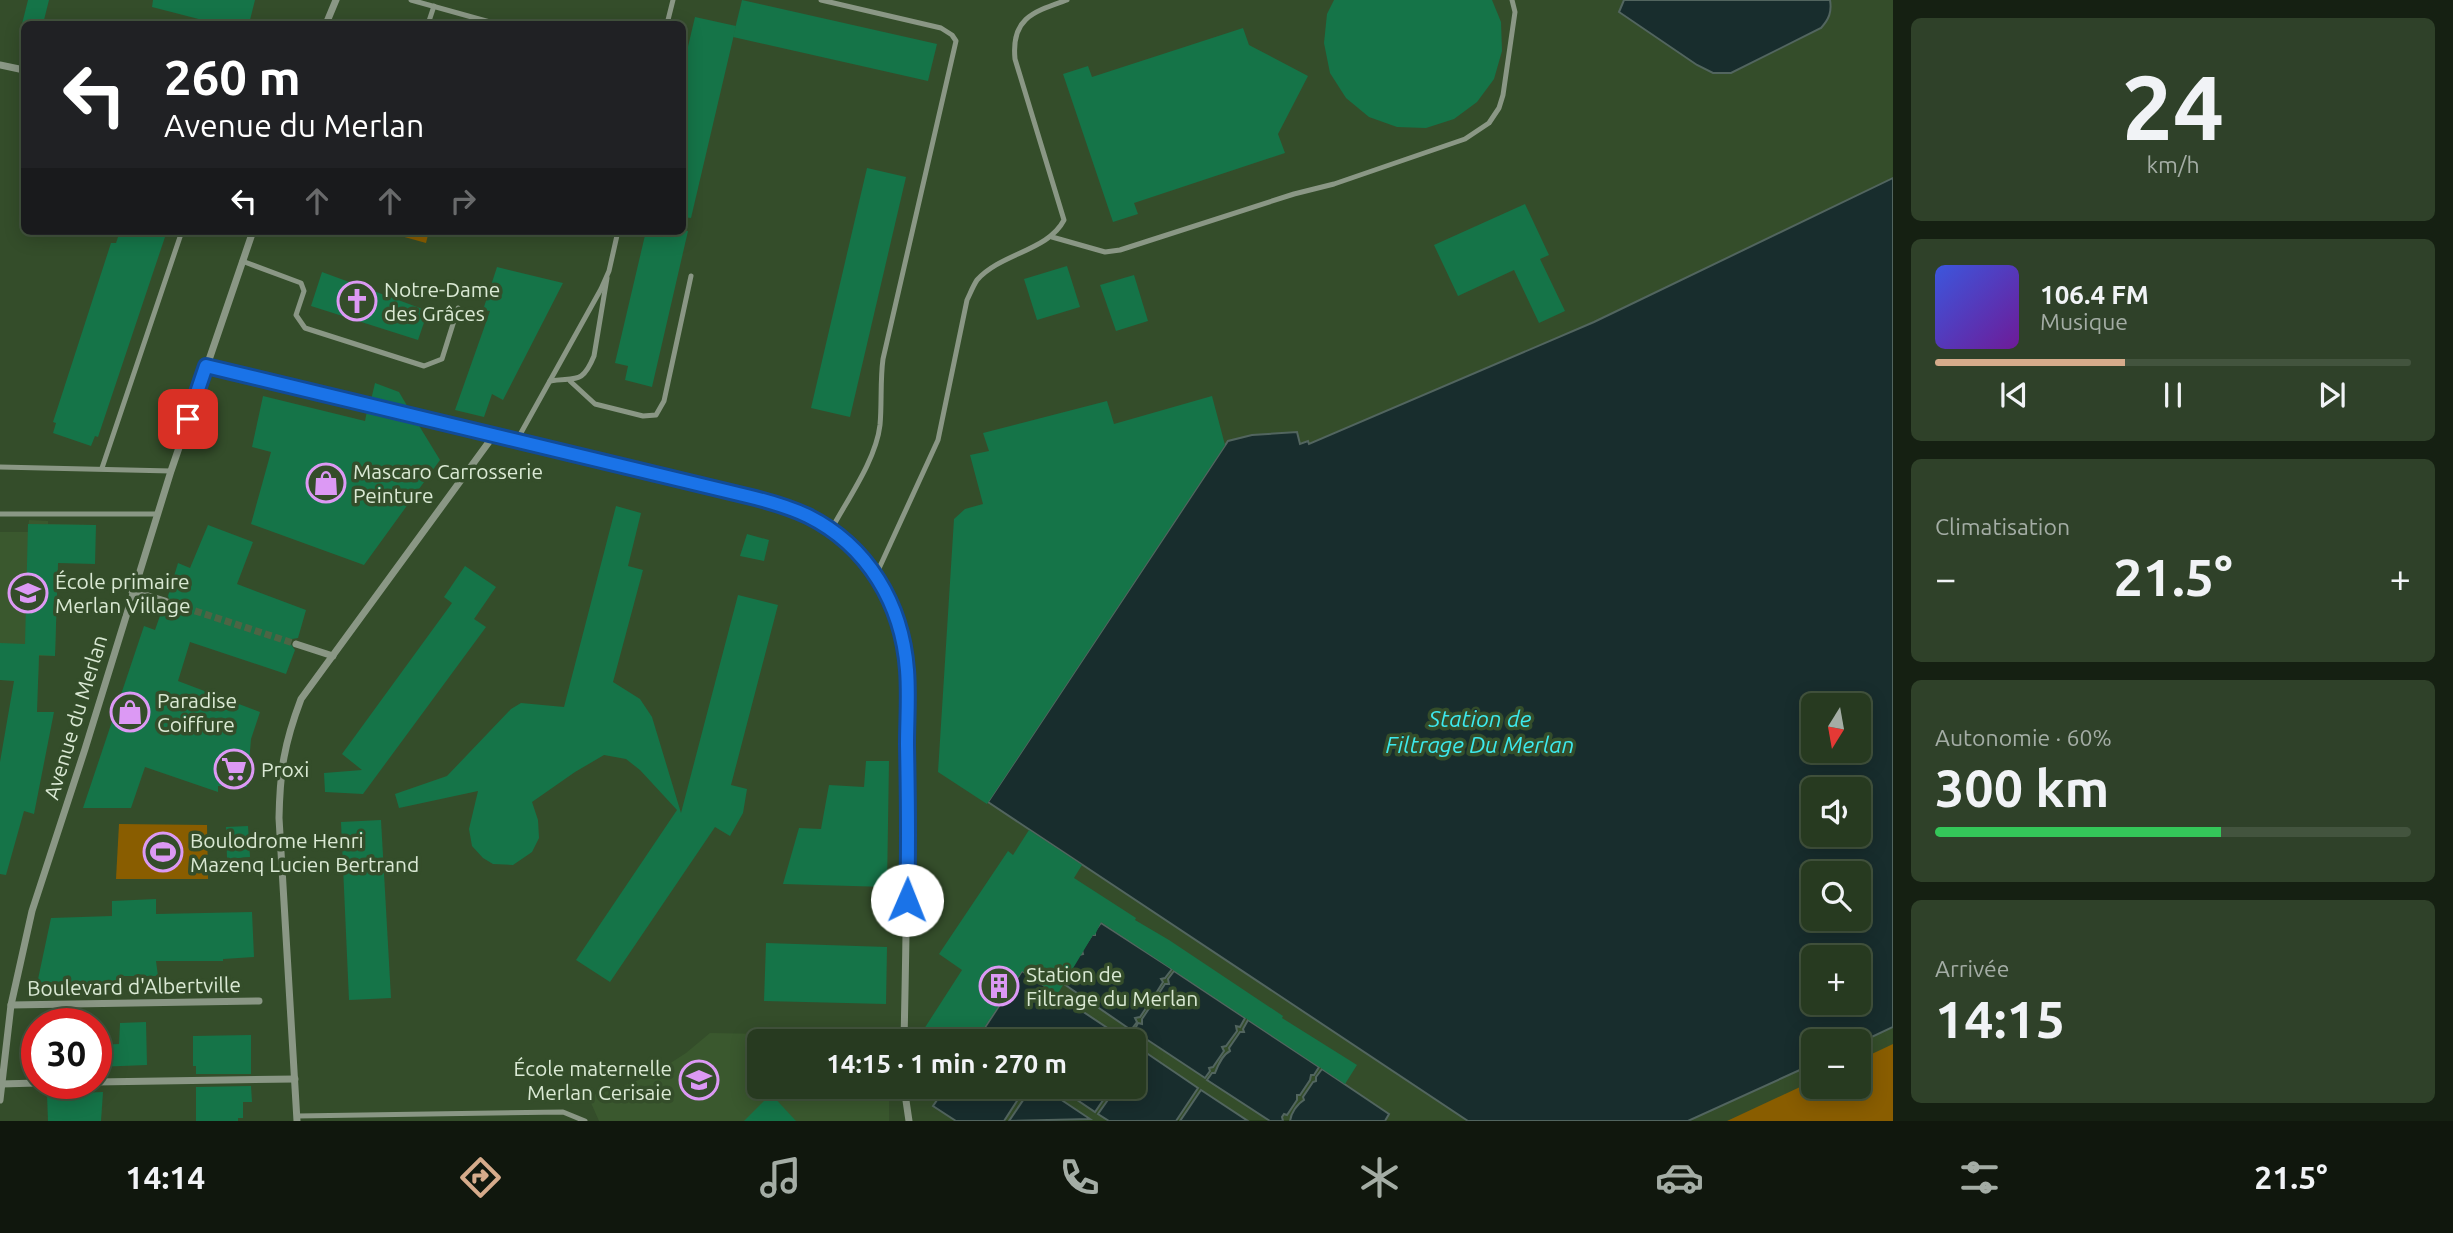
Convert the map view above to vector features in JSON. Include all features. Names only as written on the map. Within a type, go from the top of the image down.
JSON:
[{"type":"street","points":[[327,21],[336,0]]},
{"type":"street","points":[[0,65],[21,69]]},
{"type":"street","name":"Avenue du Merlan","points":[[0,1100],[11,1005],[32,911],[157,514],[252,235]]},
{"type":"street","points":[[206,366],[780,505],[809,516],[853,547],[876,575],[894,608],[901,630],[907,669],[908,881],[904,1029]]},
{"type":"street","points":[[297,1119],[279,818],[280,774],[288,733],[301,699],[494,435]]},
{"type":"street","points":[[132,592],[165,601]]},
{"type":"street","points":[[296,644],[333,656]]},
{"type":"street","name":"Boulevard d'Albertville","points":[[11,1005],[259,1001]]},
{"type":"street","points":[[112,1082],[295,1079]]},
{"type":"street","points":[[1,1084],[21,1083]]},
{"type":"street","points":[[906,1099],[909,1121]]},
{"type":"lane","points":[[411,0],[486,21]]},
{"type":"lane","points":[[668,21],[673,0]]},
{"type":"lane","points":[[821,0],[941,28],[956,41],[883,359],[880,425],[876,442],[831,530]]},
{"type":"lane","points":[[876,575],[938,440],[967,300],[975,283],[1006,258],[1052,237],[1064,220],[1015,59],[1013,41],[1018,28],[1031,15],[1067,0]]},
{"type":"lane","points":[[1052,237],[1105,252],[1120,250],[1294,194],[1334,184],[1465,139],[1489,123],[1499,108],[1515,12],[1512,0]]},
{"type":"lane","points":[[429,21],[433,6]]},
{"type":"lane","points":[[102,468],[182,235]]},
{"type":"lane","points":[[550,381],[570,381],[585,375],[594,356],[617,235]]},
{"type":"lane","points":[[242,261],[301,283],[304,291],[296,315],[304,328],[424,366],[442,359],[458,308]]},
{"type":"lane","points":[[517,440],[609,271]]},
{"type":"lane","points":[[570,381],[595,404],[643,416],[656,415],[663,401],[691,276]]},
{"type":"lane","points":[[0,467],[171,471]]},
{"type":"lane","points":[[0,514],[157,514]]},
{"type":"lane","points":[[297,1119],[564,1112],[585,1121]]},
{"type":"shaded area","points":[[397,235],[428,235],[426,243]]},
{"type":"shaded area","name":"École primaire Merlan Village","points":[[29,520],[48,521],[48,524],[96,525],[58,563],[55,656],[39,656],[38,682],[0,680],[0,532],[28,532]]},
{"type":"shaded area","name":"Boulodrome Henri Mazenq Lucien Bertrand","points":[[119,824],[207,825],[208,879],[116,879]]},
{"type":"shaded area","name":"École maternelle Merlan Cerisaie","points":[[710,1033],[747,1034],[747,1099],[889,1099],[889,1121],[599,1121],[588,1096],[619,1088],[655,1073]]},
{"type":"shaded area","points":[[1893,1044],[1893,1121],[1727,1121],[1801,1087],[1801,1099],[1871,1099],[1871,1054]]},
{"type":"water","points":[[1624,0],[1830,0],[1831,8],[1821,28],[1731,73],[1713,73],[1619,12]]},
{"type":"water","name":"Station de Filtrage Du Merlan","points":[[1893,178],[1893,1027],[1871,1037],[1871,1029],[1801,1029],[1801,1069],[1688,1121],[1468,1121],[988,802],[1228,441],[1252,435],[1297,432],[1300,444],[1308,441],[1309,444],[1594,322]]},
{"type":"water","points":[[1101,923],[1172,969],[1161,979],[1163,982],[1153,998],[1148,998],[1150,1002],[1140,1017],[1135,1018],[1137,1022],[1132,1029],[1061,982],[1065,975],[1069,975],[1079,955],[1083,954],[1082,950],[1092,935],[1095,935]]},
{"type":"water","points":[[1022,971],[1109,1029],[984,1029]]},
{"type":"water","points":[[1174,971],[1245,1018],[1240,1027],[1236,1026],[1237,1031],[1226,1046],[1222,1047],[1224,1051],[1213,1067],[1209,1068],[1205,1078],[1146,1039],[1146,1029],[1135,1029],[1138,1023],[1142,1024],[1142,1019],[1152,1004],[1155,1004],[1155,999],[1165,984],[1169,984],[1168,979]]},
{"type":"water","points":[[1248,1020],[1319,1067],[1314,1075],[1311,1075],[1300,1095],[1297,1095],[1297,1100],[1287,1115],[1282,1117],[1283,1121],[1270,1121],[1207,1080],[1215,1073],[1240,1032],[1244,1032]]},
{"type":"water","points":[[1146,1053],[1198,1088],[1176,1121],[1109,1121],[1098,1114],[1109,1099],[1146,1099]]},
{"type":"water","points":[[1322,1069],[1389,1114],[1385,1121],[1290,1121]]},
{"type":"water","points":[[1201,1090],[1248,1121],[1180,1121]]},
{"type":"water","points":[[938,1099],[1018,1099],[1004,1121],[956,1121],[933,1106]]},
{"type":"water","points":[[1024,1099],[1060,1099],[1090,1119],[1009,1121]]},
{"type":"water","points":[[1076,1099],[1104,1099],[1095,1112]]},
{"type":"building","points":[[28,0],[49,0],[44,21],[23,21]]},
{"type":"building","points":[[153,0],[255,0],[250,21],[206,21],[152,7]]},
{"type":"building","points":[[742,0],[937,44],[928,81],[733,37]]},
{"type":"building","points":[[1334,0],[1492,0],[1501,22],[1502,51],[1494,79],[1477,102],[1454,119],[1426,128],[1397,127],[1369,117],[1346,98],[1330,73],[1324,43],[1327,14]]},
{"type":"building","points":[[695,17],[736,26],[691,218],[686,217],[686,55]]},
{"type":"building","points":[[1243,28],[1249,45],[1308,76],[1278,134],[1285,153],[1134,203],[1138,214],[1113,222],[1063,74],[1088,66],[1092,77]]},
{"type":"building","points":[[867,168],[906,177],[850,417],[811,408]]},
{"type":"building","points":[[1525,204],[1549,255],[1540,259],[1565,311],[1539,323],[1514,270],[1458,296],[1434,245]]},
{"type":"building","points":[[688,231],[652,387],[625,380],[628,366],[615,363],[645,235],[686,235]]},
{"type":"building","points":[[119,235],[166,235],[98,437],[95,436],[91,446],[53,433],[56,423],[53,422],[111,243],[116,243]]},
{"type":"building","points":[[1067,266],[1080,307],[1037,320],[1024,279]]},
{"type":"building","points":[[497,267],[563,283],[503,400],[492,394],[484,417],[455,410],[490,311],[483,310]]},
{"type":"building","name":"Notre-Dame des Grâces","points":[[322,272],[428,311],[418,340],[311,306]]},
{"type":"building","points":[[1134,275],[1148,321],[1116,331],[1100,285]]},
{"type":"building","points":[[375,383],[399,392],[409,409],[371,400]]},
{"type":"building","points":[[263,396],[365,421],[367,411],[418,424],[440,460],[364,565],[251,524],[271,452],[252,447]]},
{"type":"building","points":[[1212,396],[1225,445],[987,804],[938,772],[954,519],[965,509],[983,504],[970,455],[989,451],[983,433],[1107,401],[1114,424]]},
{"type":"building","points":[[616,506],[641,513],[628,566],[643,570],[613,682],[640,699],[652,717],[681,813],[738,595],[778,605],[731,785],[747,789],[743,813],[730,836],[715,827],[610,982],[576,960],[677,810],[640,770],[626,759],[604,755],[532,802],[538,820],[539,838],[532,852],[513,865],[493,864],[472,846],[469,829],[478,791],[399,808],[395,794],[447,776],[511,709],[521,703],[564,707]]},
{"type":"building","points":[[28,524],[96,525],[95,564],[58,563],[55,656],[39,655],[37,712],[54,712],[34,814],[24,811],[6,875],[0,874],[0,762],[14,681],[0,680],[0,643],[25,644]]},
{"type":"building","points":[[208,525],[253,542],[237,584],[306,610],[298,638],[292,639],[290,643],[295,650],[286,674],[190,642],[178,681],[260,712],[251,739],[247,787],[218,786],[218,792],[145,767],[131,808],[83,808],[144,626],[155,630],[163,607],[171,603],[168,596],[178,563],[190,568]]},
{"type":"building","points":[[747,534],[769,540],[764,561],[740,556]]},
{"type":"building","points":[[465,566],[496,587],[474,619],[486,627],[363,794],[325,792],[324,773],[362,770],[342,754],[452,603],[444,597]]},
{"type":"building","points":[[866,761],[889,761],[887,887],[783,884],[799,828],[821,829],[829,785],[864,787]]},
{"type":"building","points":[[381,820],[391,998],[349,1000],[341,822]]},
{"type":"building","points":[[248,826],[250,857],[227,859],[226,827]]},
{"type":"building","name":"Station de Filtrage du Merlan","points":[[1029,830],[1082,865],[1074,878],[1283,1016],[1282,1018],[1357,1065],[1345,1084],[1101,922],[1057,995],[1022,971],[983,1029],[924,1029],[962,970],[939,954],[1008,851],[1013,855]]},
{"type":"building","points":[[156,899],[156,914],[252,912],[254,957],[223,961],[156,961],[158,976],[121,976],[121,983],[37,984],[51,918],[112,916],[112,901]]},
{"type":"building","points":[[766,943],[887,947],[886,1004],[764,1001]]},
{"type":"building","points":[[146,1022],[147,1065],[112,1066],[112,1044],[119,1044],[120,1023]]},
{"type":"building","points":[[251,1035],[251,1074],[196,1074],[196,1066],[193,1066],[193,1036]]},
{"type":"building","points":[[251,1086],[252,1102],[243,1102],[243,1118],[238,1118],[238,1121],[196,1121],[196,1087]]},
{"type":"building","points":[[47,1099],[103,1099],[101,1121],[48,1121]]},
{"type":"building","points":[[766,1099],[776,1099],[796,1121],[744,1121]]},
{"type":"tunnel","points":[[165,601],[296,644]]},
{"type":"place","name":"Notre-Dame des Grâces","points":[[357,301]]},
{"type":"place","name":"Mascaro Carrosserie Peinture","points":[[326,483]]},
{"type":"place","name":"École primaire Merlan Village","points":[[28,593]]},
{"type":"place","name":"Paradise Coiffure","points":[[130,712]]},
{"type":"place","name":"Proxi","points":[[234,769]]},
{"type":"place","name":"Boulodrome Henri Mazenq Lucien Bertrand","points":[[163,852]]},
{"type":"place","name":"Station de Filtrage du Merlan","points":[[999,986]]},
{"type":"place","name":"École maternelle Merlan Cerisaie","points":[[699,1080]]},
{"type":"route","points":[[188,419],[206,366],[747,496],[809,516],[831,530],[853,547],[881,582],[901,630],[907,669],[907,900]]}]
